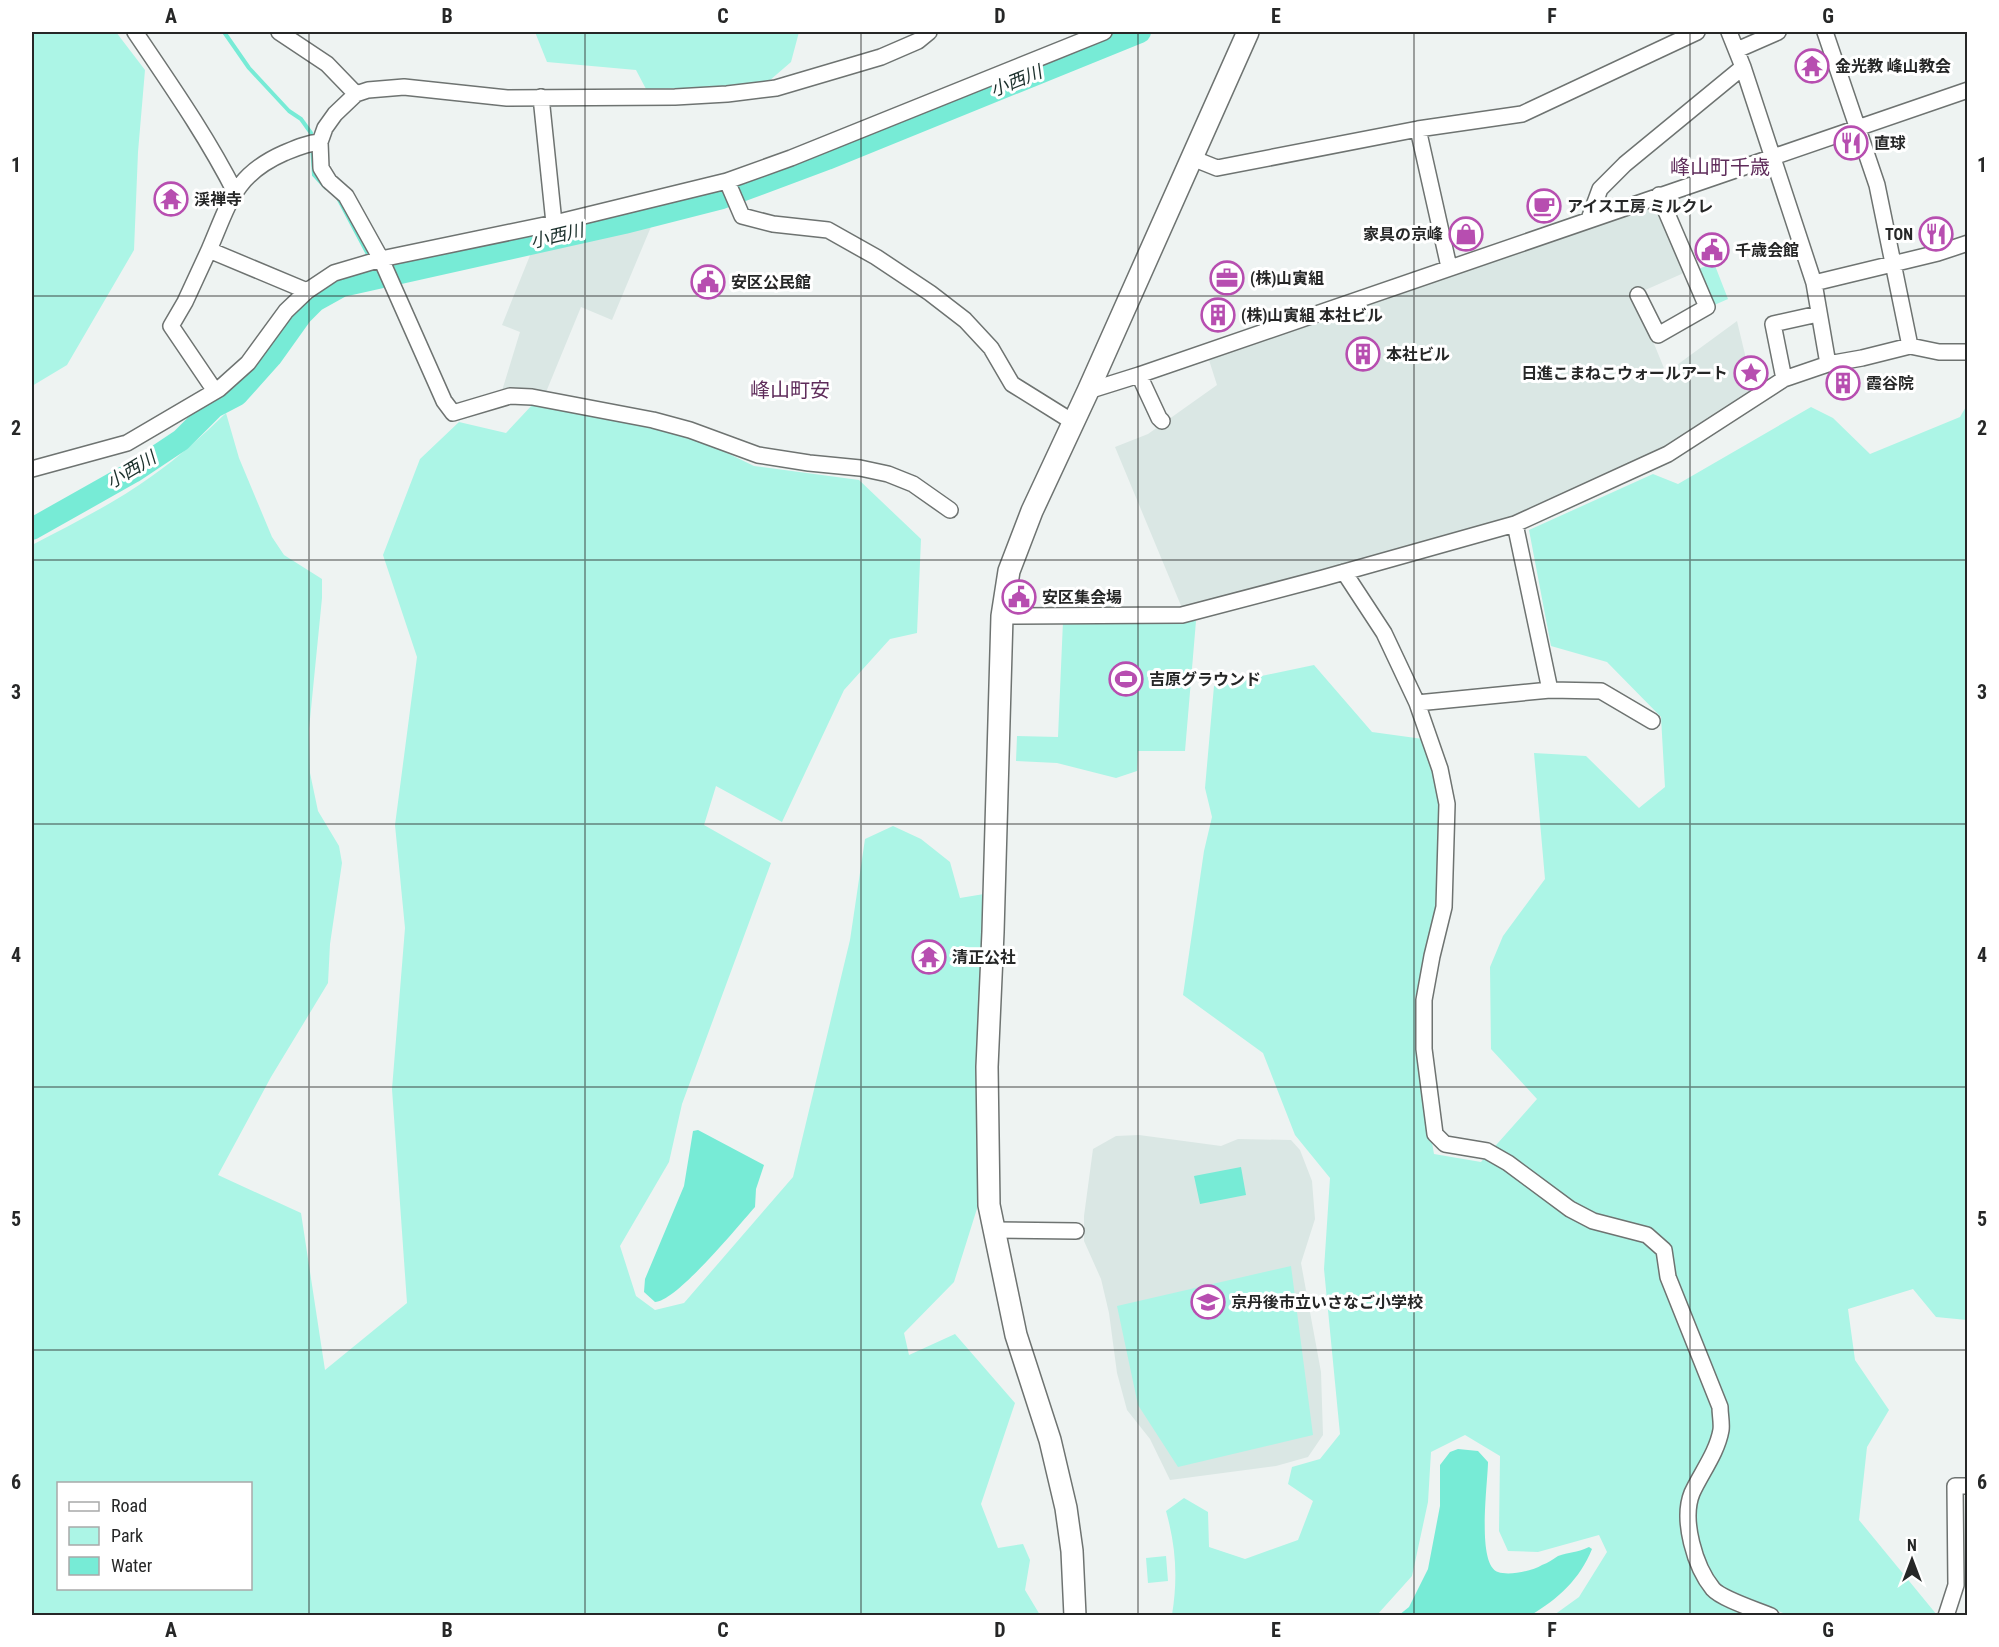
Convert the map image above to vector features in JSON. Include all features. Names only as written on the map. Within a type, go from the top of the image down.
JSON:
[{"type":"street","points":[[135,32],[193,117],[216,154],[235,192]]},
{"type":"street","points":[[279,32],[327,64],[356,94]]},
{"type":"street","points":[[929,32],[918,41],[881,57],[776,88],[727,94],[675,97],[507,99],[404,87],[368,90],[356,94],[335,114],[325,128],[320,142],[321,168],[329,182],[346,196],[381,260],[444,401],[453,413],[510,396],[653,420],[690,430],[758,454],[888,474],[913,484],[950,510]]},
{"type":"street","points":[[32,469],[127,442],[170,420],[215,391],[248,363],[286,311],[307,291],[334,273],[381,260],[554,223],[727,181],[812,150],[1104,32]]},
{"type":"street","points":[[1075,1616],[1072,1551],[1065,1508],[1050,1440],[1016,1335],[989,1205],[987,1067],[1002,616],[1009,571],[1032,511],[1248,32]]},
{"type":"street","points":[[1192,158],[1217,168],[1418,129],[1522,114],[1697,32]]},
{"type":"street","points":[[1729,32],[1743,67],[1814,283],[1828,364]]},
{"type":"street","points":[[1737,50],[1778,32]]},
{"type":"street","points":[[1825,32],[1877,185],[1910,346]]},
{"type":"street","points":[[1590,219],[1600,189],[1625,164],[1743,67]]},
{"type":"street","points":[[1088,391],[1968,90]]},
{"type":"street","points":[[541,97],[554,223]]},
{"type":"street","points":[[1418,129],[1449,267]]},
{"type":"street","points":[[215,391],[171,326],[185,302],[235,192],[245,178],[259,165],[306,143],[320,142]]},
{"type":"street","points":[[727,181],[742,216],[773,224],[828,230],[876,257],[930,293],[965,320],[991,348],[1012,384],[1073,422]]},
{"type":"street","points":[[1638,296],[1658,336],[1707,308],[1659,195]]},
{"type":"street","points":[[1814,283],[1895,264],[1968,243]]},
{"type":"street","points":[[209,250],[307,291]]},
{"type":"street","points":[[1784,379],[1773,324],[1818,314]]},
{"type":"street","points":[[1002,616],[1182,615],[1344,572],[1515,524],[1668,454],[1784,379],[1828,364],[1910,346],[1939,352],[1968,352]]},
{"type":"street","points":[[1139,375],[1162,421]]},
{"type":"street","points":[[1515,524],[1550,690]]},
{"type":"street","points":[[1344,572],[1384,633],[1417,703],[1440,770],[1447,804],[1444,907],[1424,1000],[1424,1049],[1435,1134],[1445,1144],[1487,1151],[1509,1163],[1570,1209],[1593,1221],[1647,1235],[1664,1250],[1668,1277],[1720,1407],[1721,1430],[1710,1460],[1691,1496],[1688,1531],[1700,1566],[1714,1590],[1771,1616]]},
{"type":"street","points":[[1417,703],[1550,690],[1601,691],[1652,722]]},
{"type":"street","points":[[993,1230],[1076,1231]]},
{"type":"street","points":[[1946,1616],[1956,1585],[1955,1486],[1968,1486]]},
{"type":"shaded area","points":[[1653,204],[1661,207],[1686,272],[1634,295],[1666,373],[1737,321],[1754,392],[1668,449],[1503,523],[1182,608],[1115,447],[1148,434],[1217,385],[1209,360]]},
{"type":"shaded area","points":[[653,222],[612,320],[581,307],[544,397],[501,394],[520,332],[502,325],[533,248]]},
{"type":"shaded area","name":"京丹後市立いさなご小学校","points":[[1139,1135],[1221,1146],[1238,1139],[1291,1140],[1300,1150],[1312,1181],[1315,1219],[1301,1263],[1321,1372],[1323,1435],[1308,1457],[1276,1466],[1170,1480],[1150,1439],[1127,1410],[1117,1373],[1109,1313],[1101,1279],[1084,1241],[1084,1216],[1093,1149],[1116,1136]]},
{"type":"green space","points":[[32,32],[116,32],[145,70],[138,152],[134,250],[67,365],[32,386]]},
{"type":"green space","points":[[535,32],[799,32],[791,62],[769,81],[726,87],[646,89],[636,70],[547,62]]},
{"type":"green space","points":[[1714,263],[1728,299],[1712,306],[1698,269]]},
{"type":"green space","points":[[533,404],[694,437],[754,466],[859,480],[921,539],[917,633],[890,639],[844,690],[782,822],[716,786],[704,825],[771,863],[682,1104],[669,1162],[620,1246],[636,1296],[655,1310],[684,1303],[793,1177],[850,940],[865,839],[893,826],[921,839],[950,862],[960,898],[984,894],[980,1199],[954,1282],[904,1333],[909,1355],[955,1334],[1015,1403],[981,1504],[998,1548],[1023,1544],[1030,1560],[1025,1590],[1040,1615],[32,1615],[32,545],[138,486],[181,454],[226,413],[239,458],[272,537],[284,555],[322,579],[309,729],[310,773],[318,811],[339,846],[342,863],[330,944],[328,983],[271,1077],[218,1175],[301,1213],[325,1370],[407,1303],[392,1089],[405,928],[395,825],[417,657],[383,555],[420,459],[459,422],[506,433]]},
{"type":"green space","points":[[1967,405],[1967,1320],[1936,1317],[1913,1289],[1848,1309],[1855,1360],[1889,1410],[1867,1447],[1859,1520],[1937,1615],[1788,1615],[1754,1601],[1746,1615],[1554,1615],[1579,1597],[1607,1552],[1599,1535],[1538,1552],[1508,1551],[1499,1531],[1500,1456],[1465,1435],[1431,1452],[1428,1502],[1412,1576],[1377,1615],[1172,1615],[1175,1563],[1166,1511],[1184,1498],[1208,1512],[1209,1547],[1245,1559],[1298,1540],[1313,1501],[1288,1484],[1292,1467],[1320,1459],[1340,1434],[1324,1269],[1330,1178],[1295,1135],[1263,1053],[1183,995],[1204,851],[1212,817],[1205,788],[1214,686],[1314,665],[1372,732],[1423,739],[1436,770],[1442,804],[1439,906],[1415,998],[1416,1047],[1434,1154],[1481,1162],[1537,1099],[1491,1049],[1490,967],[1503,936],[1545,879],[1534,753],[1586,756],[1639,808],[1665,787],[1661,717],[1607,662],[1551,646],[1529,530],[1653,474],[1678,484],[1811,407],[1833,418],[1870,454],[1960,417]]},
{"type":"green space","name":"吉原グラウンド","points":[[1063,621],[1196,621],[1185,751],[1138,751],[1137,771],[1116,778],[1057,763],[1016,761],[1017,736],[1058,737]]},
{"type":"green space","points":[[1291,1266],[1313,1435],[1178,1467],[1138,1405],[1117,1306]]},
{"type":"green space","points":[[1166,1556],[1168,1581],[1148,1583],[1146,1558]]},
{"type":"water","points":[[698,1130],[764,1165],[756,1189],[755,1207],[692,1277],[665,1298],[655,1302],[644,1292],[645,1279],[684,1186],[693,1131]]},
{"type":"water","points":[[1241,1167],[1246,1195],[1200,1204],[1194,1176]]},
{"type":"water","points":[[1458,1449],[1478,1451],[1488,1462],[1485,1539],[1491,1566],[1498,1572],[1527,1571],[1558,1556],[1589,1547],[1592,1549],[1575,1579],[1550,1602],[1531,1615],[1399,1615],[1409,1607],[1428,1569],[1440,1506],[1440,1465],[1450,1452]]},
{"type":"waterway","points":[[224,32],[249,68],[289,111],[301,119],[311,133],[311,139]]},
{"type":"waterway","name":"小西川","points":[[32,529],[133,472],[181,440],[214,407],[237,395],[271,357],[301,315],[315,301],[342,286],[624,223],[722,198],[827,159],[1140,32]]},
{"type":"waterway","points":[[312,146],[314,175],[326,188]]},
{"type":"waterway","points":[[337,196],[370,258]]},
{"type":"waterway","points":[[374,265],[379,277]]},
{"type":"place","name":"金光教 峰山教会","points":[[1812,66]]},
{"type":"place","name":"直球","points":[[1851,143]]},
{"type":"place","name":"渓禅寺","points":[[171,199]]},
{"type":"place","name":"アイス工房 ミルクレ","points":[[1544,206]]},
{"type":"place","name":"家具の京峰","points":[[1466,234]]},
{"type":"place","name":"TON","points":[[1936,234]]},
{"type":"place","name":"千歳会館","points":[[1712,250]]},
{"type":"place","name":"(株)山寅組","points":[[1227,278]]},
{"type":"place","name":"安区公民館","points":[[708,282]]},
{"type":"place","name":"(株)山寅組 本社ビル","points":[[1218,315]]},
{"type":"place","name":"本社ビル","points":[[1363,354]]},
{"type":"place","name":"日進こまねこウォールアート","points":[[1751,373]]},
{"type":"place","name":"霞谷院","points":[[1843,383]]},
{"type":"place","name":"安区集会場","points":[[1019,597]]},
{"type":"place","name":"吉原グラウンド","points":[[1126,679]]},
{"type":"place","name":"清正公社","points":[[929,957]]},
{"type":"place","name":"京丹後市立いさなご小学校","points":[[1208,1302]]},
{"type":"district","name":"峰山町千歳","points":[[1720,167]]},
{"type":"district","name":"峰山町安","points":[[790,390]]}]
